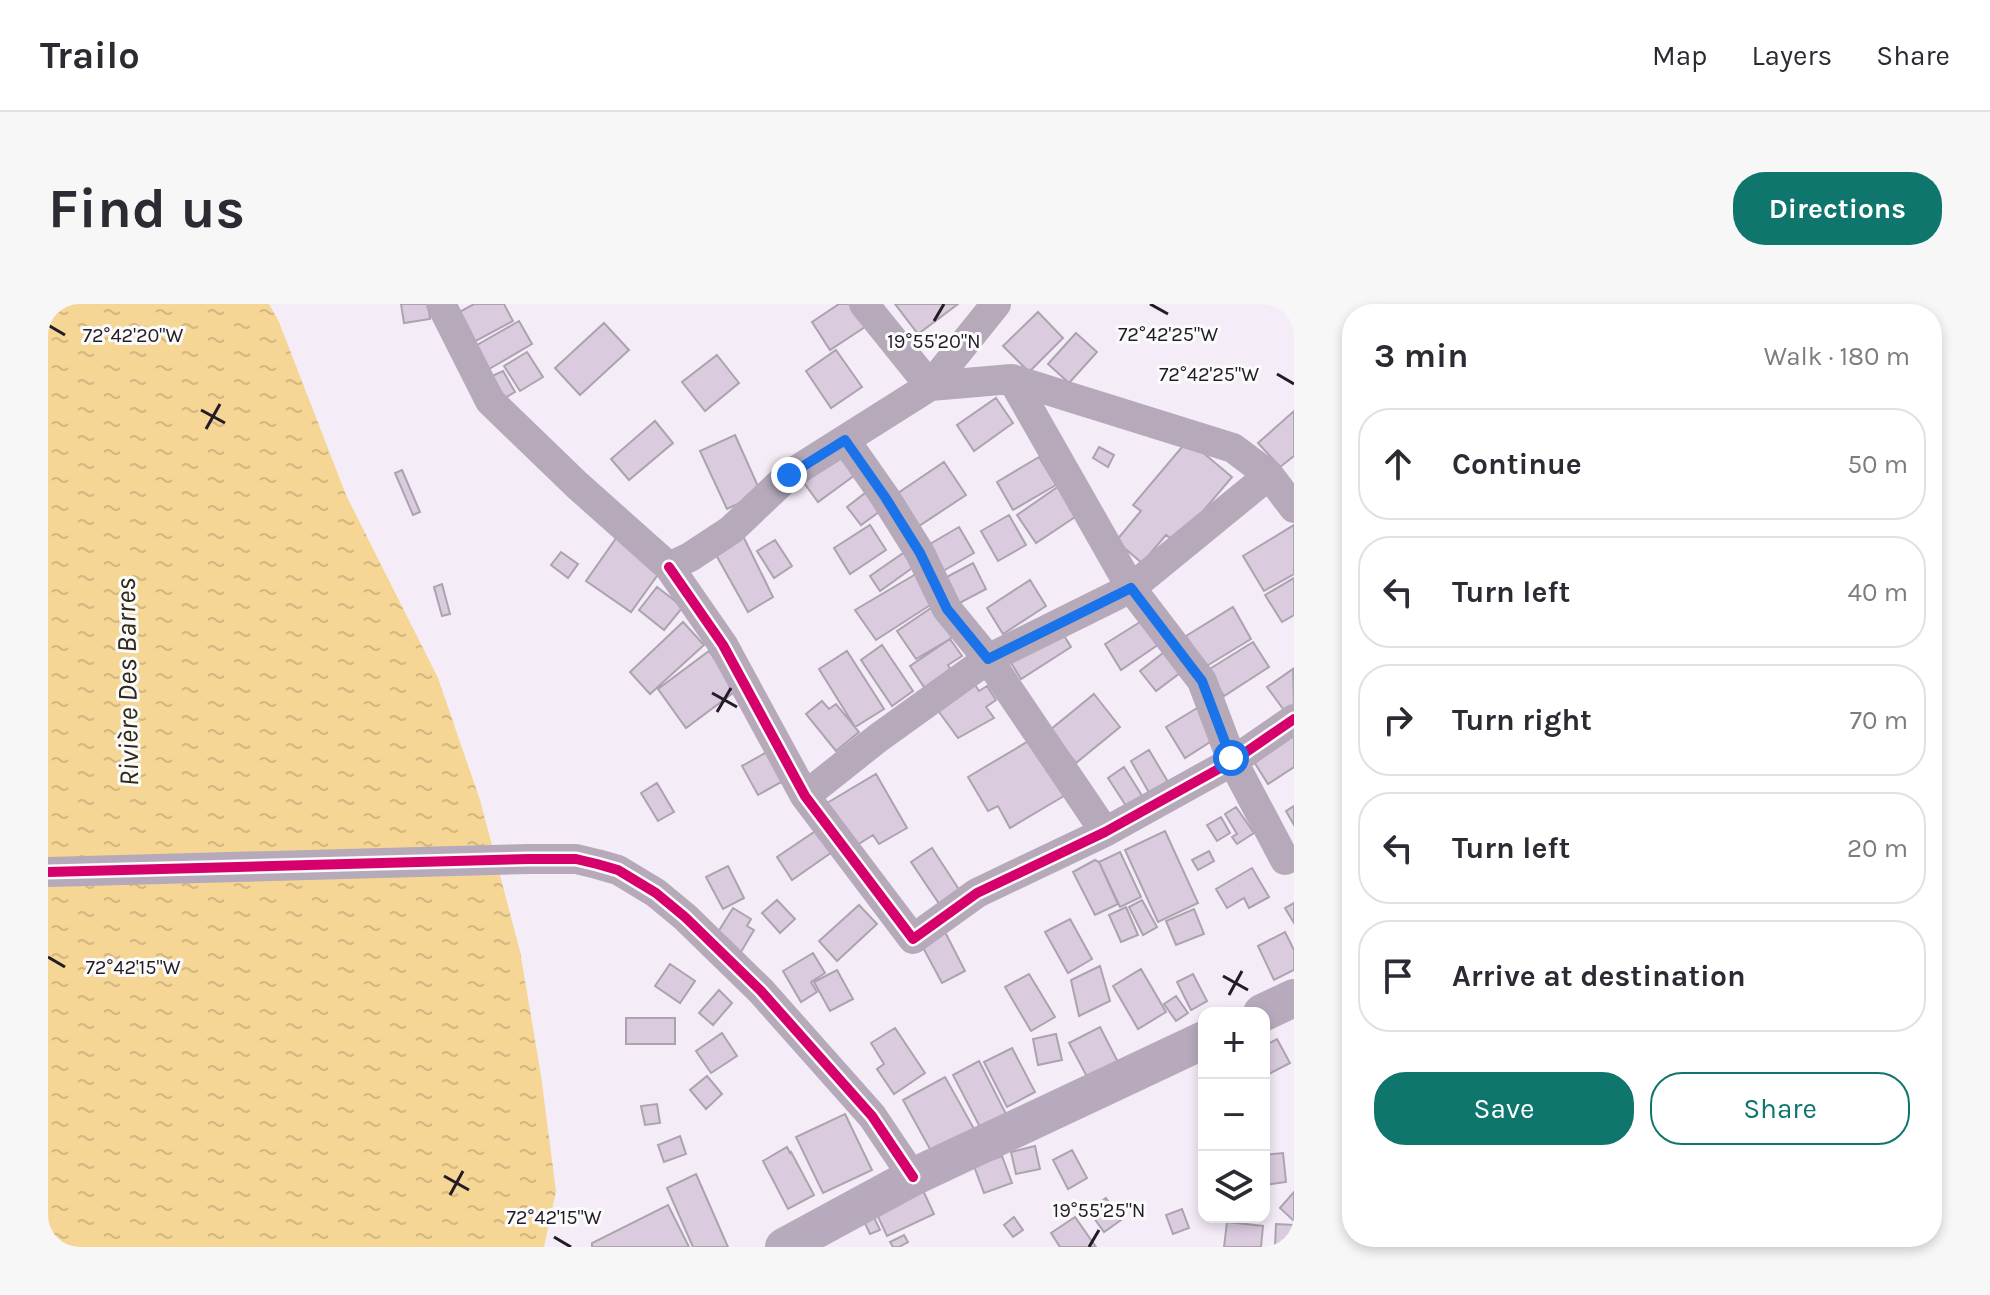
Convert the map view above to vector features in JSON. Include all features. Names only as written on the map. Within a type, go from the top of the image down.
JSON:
[{"type":"main road","points":[[1270,1009],[1294,998]]},
{"type":"main road","points":[[784,1247],[913,1177],[1198,1043]]},
{"type":"street","points":[[441,304],[490,401],[577,485],[669,567],[723,645],[805,796],[913,939],[977,893],[1105,832],[1233,761],[1294,719]]},
{"type":"street","points":[[864,304],[930,386]]},
{"type":"street","points":[[669,567],[731,530],[789,475],[930,386],[996,304]]},
{"type":"street","points":[[930,386],[1012,379],[1233,448],[1269,475],[1294,508]]},
{"type":"street","points":[[1012,379],[1131,588],[1202,681],[1233,761],[1285,860]]},
{"type":"street","points":[[845,440],[920,553],[947,609],[988,659],[1105,832]]},
{"type":"street","points":[[805,796],[878,738],[988,659],[1131,588],[1269,475]]},
{"type":"street","points":[[48,872],[529,859],[576,859],[618,870],[656,893],[685,917],[761,991],[872,1116],[913,1177]]},
{"type":"water","name":"Rivière Des Barres","points":[[48,304],[269,304],[279,322],[346,495],[438,678],[480,800],[520,951],[541,1076],[556,1191],[544,1247],[48,1247]]},
{"type":"building","points":[[401,304],[428,304],[430,319],[404,323]]},
{"type":"building","points":[[474,304],[504,304],[513,321],[470,344],[454,315]]},
{"type":"building","points":[[839,304],[854,304],[868,325],[830,350],[812,322]]},
{"type":"building","points":[[895,304],[958,304],[918,334]]},
{"type":"building","points":[[1038,312],[1063,338],[1029,372],[1003,346]]},
{"type":"building","points":[[519,321],[532,344],[484,372],[470,349]]},
{"type":"building","points":[[604,323],[629,350],[580,395],[555,368]]},
{"type":"building","points":[[1076,333],[1097,352],[1069,383],[1048,364]]},
{"type":"building","points":[[836,350],[862,387],[831,408],[806,371]]},
{"type":"building","points":[[527,352],[543,377],[520,391],[504,366]]},
{"type":"building","points":[[717,355],[739,383],[705,411],[682,382]]},
{"type":"building","points":[[503,371],[515,392],[505,398],[492,376]]},
{"type":"building","points":[[996,398],[1013,423],[974,451],[957,425]]},
{"type":"building","points":[[1294,411],[1294,456],[1280,467],[1258,443]]},
{"type":"building","points":[[655,421],[673,443],[629,480],[611,459]]},
{"type":"building","points":[[735,435],[761,493],[727,509],[700,451]]},
{"type":"building","points":[[1188,440],[1232,477],[1176,543],[1166,535],[1142,563],[1116,541],[1141,511],[1133,505]]},
{"type":"building","points":[[1099,447],[1114,455],[1108,467],[1093,458]]},
{"type":"building","points":[[837,449],[855,475],[818,502],[799,476]]},
{"type":"building","points":[[1039,457],[1056,485],[1013,510],[997,482]]},
{"type":"building","points":[[944,462],[966,495],[919,526],[898,493]]},
{"type":"building","points":[[402,470],[420,512],[413,515],[395,473]]},
{"type":"building","points":[[1059,486],[1078,515],[1036,543],[1017,515]]},
{"type":"building","points":[[869,490],[883,509],[861,525],[847,507]]},
{"type":"building","points":[[1009,515],[1026,545],[998,561],[981,531]]},
{"type":"building","points":[[870,525],[886,550],[850,574],[834,548]]},
{"type":"building","points":[[1294,525],[1294,574],[1264,591],[1243,556]]},
{"type":"building","points":[[959,527],[974,553],[938,574],[923,548]]},
{"type":"building","points":[[743,536],[773,597],[748,612],[715,553]]},
{"type":"building","points":[[617,537],[662,569],[631,612],[586,581]]},
{"type":"building","points":[[775,540],[792,566],[774,578],[757,551]]},
{"type":"building","points":[[909,549],[919,563],[880,591],[870,576]]},
{"type":"building","points":[[561,552],[578,564],[568,578],[551,565]]},
{"type":"building","points":[[973,563],[986,589],[954,606],[941,580]]},
{"type":"building","points":[[921,571],[938,600],[876,640],[855,610]]},
{"type":"building","points":[[1294,578],[1294,615],[1282,622],[1265,595]]},
{"type":"building","points":[[1030,580],[1046,606],[1003,634],[987,608]]},
{"type":"building","points":[[442,584],[450,614],[442,616],[434,587]]},
{"type":"building","points":[[657,587],[683,607],[664,630],[639,610]]},
{"type":"building","points":[[937,604],[956,633],[916,659],[897,631]]},
{"type":"building","points":[[1233,607],[1251,639],[1205,667],[1186,636]]},
{"type":"building","points":[[1148,617],[1165,640],[1121,670],[1105,644]]},
{"type":"building","points":[[683,622],[704,645],[650,694],[630,672]]},
{"type":"building","points":[[1058,626],[1071,647],[1021,679],[1008,658]]},
{"type":"building","points":[[950,639],[962,656],[948,665],[956,679],[924,687],[910,666]]},
{"type":"building","points":[[1253,642],[1269,667],[1224,696],[1208,670]]},
{"type":"building","points":[[882,645],[913,691],[892,706],[861,660]]},
{"type":"building","points":[[1172,646],[1188,667],[1156,691],[1140,671]]},
{"type":"building","points":[[709,651],[737,690],[686,728],[658,689]]},
{"type":"building","points":[[847,651],[884,709],[855,727],[819,669]]},
{"type":"building","points":[[1293,669],[1294,708],[1286,713],[1267,687]]},
{"type":"building","points":[[971,679],[979,691],[987,686],[996,700],[986,707],[994,718],[958,738],[934,705]]},
{"type":"building","points":[[1094,694],[1120,727],[1076,763],[1050,730]]},
{"type":"building","points":[[822,701],[829,709],[836,704],[859,732],[836,751],[806,714]]},
{"type":"building","points":[[1202,705],[1221,735],[1185,758],[1166,727]]},
{"type":"building","points":[[1294,725],[1294,767],[1268,784],[1249,754]]},
{"type":"building","points":[[1032,739],[1064,796],[1010,828],[998,806],[988,811],[968,777]]},
{"type":"building","points":[[774,748],[790,777],[758,795],[742,766]]},
{"type":"building","points":[[1149,750],[1171,787],[1152,798],[1131,761]]},
{"type":"building","points":[[1124,767],[1146,802],[1130,812],[1108,778]]},
{"type":"building","points":[[876,774],[907,828],[879,844],[873,835],[849,850],[822,806]]},
{"type":"building","points":[[657,783],[674,812],[658,821],[641,793]]},
{"type":"building","points":[[1294,806],[1294,825],[1286,811]]},
{"type":"building","points":[[1236,807],[1254,833],[1237,844],[1232,837],[1237,834],[1225,814]]},
{"type":"building","points":[[1221,817],[1230,833],[1217,841],[1207,825]]},
{"type":"building","points":[[820,828],[835,850],[792,880],[777,857]]},
{"type":"building","points":[[1165,831],[1198,903],[1158,922],[1125,850]]},
{"type":"building","points":[[932,848],[960,891],[940,905],[911,862]]},
{"type":"building","points":[[1209,851],[1214,861],[1198,870],[1192,860]]},
{"type":"building","points":[[1120,852],[1141,897],[1120,907],[1099,862]]},
{"type":"building","points":[[1095,860],[1099,862],[1118,904],[1095,915],[1073,872]]},
{"type":"building","points":[[728,866],[744,898],[723,909],[706,877]]},
{"type":"building","points":[[1252,868],[1269,897],[1249,908],[1244,898],[1227,908],[1216,889]]},
{"type":"building","points":[[777,900],[795,919],[780,933],[762,913]]},
{"type":"building","points":[[1142,900],[1157,927],[1143,935],[1129,907]]},
{"type":"building","points":[[1294,903],[1294,923],[1285,908]]},
{"type":"building","points":[[859,905],[877,924],[837,961],[819,941]]},
{"type":"building","points":[[1126,907],[1138,935],[1121,942],[1109,915]]},
{"type":"building","points":[[733,908],[751,919],[747,926],[754,930],[741,952],[715,937]]},
{"type":"building","points":[[1194,909],[1204,934],[1176,945],[1166,921]]},
{"type":"building","points":[[1070,919],[1092,959],[1068,973],[1045,932]]},
{"type":"building","points":[[944,930],[965,971],[942,983],[920,942]]},
{"type":"building","points":[[1285,932],[1294,950],[1294,970],[1274,980],[1258,946]]},
{"type":"building","points":[[813,953],[825,973],[811,982],[817,992],[801,1002],[783,971]]},
{"type":"building","points":[[670,964],[695,981],[680,1003],[655,986]]},
{"type":"building","points":[[1100,966],[1110,1001],[1079,1016],[1071,980]]},
{"type":"building","points":[[1141,969],[1166,1012],[1138,1029],[1113,986]]},
{"type":"building","points":[[837,970],[853,999],[830,1011],[814,982]]},
{"type":"building","points":[[1029,974],[1055,1017],[1031,1031],[1005,987]]},
{"type":"building","points":[[1193,974],[1207,1001],[1191,1010],[1177,982]]},
{"type":"building","points":[[719,990],[732,1003],[713,1025],[699,1013]]},
{"type":"building","points":[[1176,996],[1188,1013],[1176,1021],[1164,1004]]},
{"type":"building","points":[[626,1018],[675,1018],[675,1044],[626,1044]]},
{"type":"building","points":[[1100,1027],[1122,1070],[1092,1086],[1069,1043]]},
{"type":"building","points":[[895,1028],[925,1073],[894,1094],[877,1069],[884,1064],[871,1043]]},
{"type":"building","points":[[722,1033],[737,1056],[711,1073],[696,1051]]},
{"type":"building","points":[[1056,1034],[1062,1060],[1038,1065],[1033,1039]]},
{"type":"building","points":[[1277,1039],[1290,1063],[1270,1073],[1270,1043]]},
{"type":"building","points":[[1012,1048],[1035,1092],[1007,1107],[984,1062]]},
{"type":"building","points":[[979,1061],[1006,1114],[980,1127],[953,1075]]},
{"type":"building","points":[[707,1076],[722,1094],[706,1109],[690,1090]]},
{"type":"building","points":[[945,1077],[978,1136],[936,1160],[903,1100]]},
{"type":"building","points":[[657,1104],[660,1123],[645,1125],[641,1106]]},
{"type":"building","points":[[845,1114],[872,1170],[823,1193],[796,1137]]},
{"type":"building","points":[[680,1136],[686,1154],[664,1162],[658,1145]]},
{"type":"building","points":[[1035,1146],[1040,1169],[1016,1174],[1011,1152]]},
{"type":"building","points":[[787,1147],[814,1195],[788,1209],[763,1161]]},
{"type":"building","points":[[1072,1150],[1087,1178],[1068,1189],[1053,1160]]},
{"type":"building","points":[[1283,1153],[1286,1182],[1270,1184],[1270,1154]]},
{"type":"building","points":[[1002,1156],[1012,1183],[984,1193],[974,1166]]},
{"type":"building","points":[[696,1174],[728,1247],[693,1247],[667,1188]]},
{"type":"building","points":[[920,1184],[934,1214],[887,1236],[873,1206]]},
{"type":"building","points":[[1294,1192],[1294,1221],[1280,1208]]},
{"type":"building","points":[[1106,1198],[1121,1220],[1104,1232],[1089,1211]]},
{"type":"building","points":[[668,1205],[689,1247],[592,1247],[592,1243]]},
{"type":"building","points":[[870,1209],[880,1230],[870,1234],[860,1213]]},
{"type":"building","points":[[1182,1209],[1189,1228],[1173,1234],[1166,1215]]},
{"type":"building","points":[[1014,1217],[1023,1230],[1013,1237],[1004,1225]]},
{"type":"building","points":[[1075,1217],[1096,1247],[1060,1247],[1051,1233]]},
{"type":"building","points":[[1227,1223],[1263,1226],[1261,1247],[1224,1247]]},
{"type":"building","points":[[1276,1224],[1294,1225],[1294,1247],[1275,1247]]},
{"type":"building","points":[[904,1235],[908,1242],[893,1247],[890,1242]]},
{"type":"cycle path","points":[[669,567],[723,645],[805,796],[913,939],[977,893],[1105,832],[1233,761],[1294,719]]},
{"type":"cycle path","points":[[48,872],[529,859],[576,859],[618,870],[656,893],[685,917],[761,991],[872,1116],[913,1177]]},
{"type":"route","points":[[789,475],[845,440],[920,553],[947,609],[988,659],[1131,588],[1202,681],[1231,758]]}]
